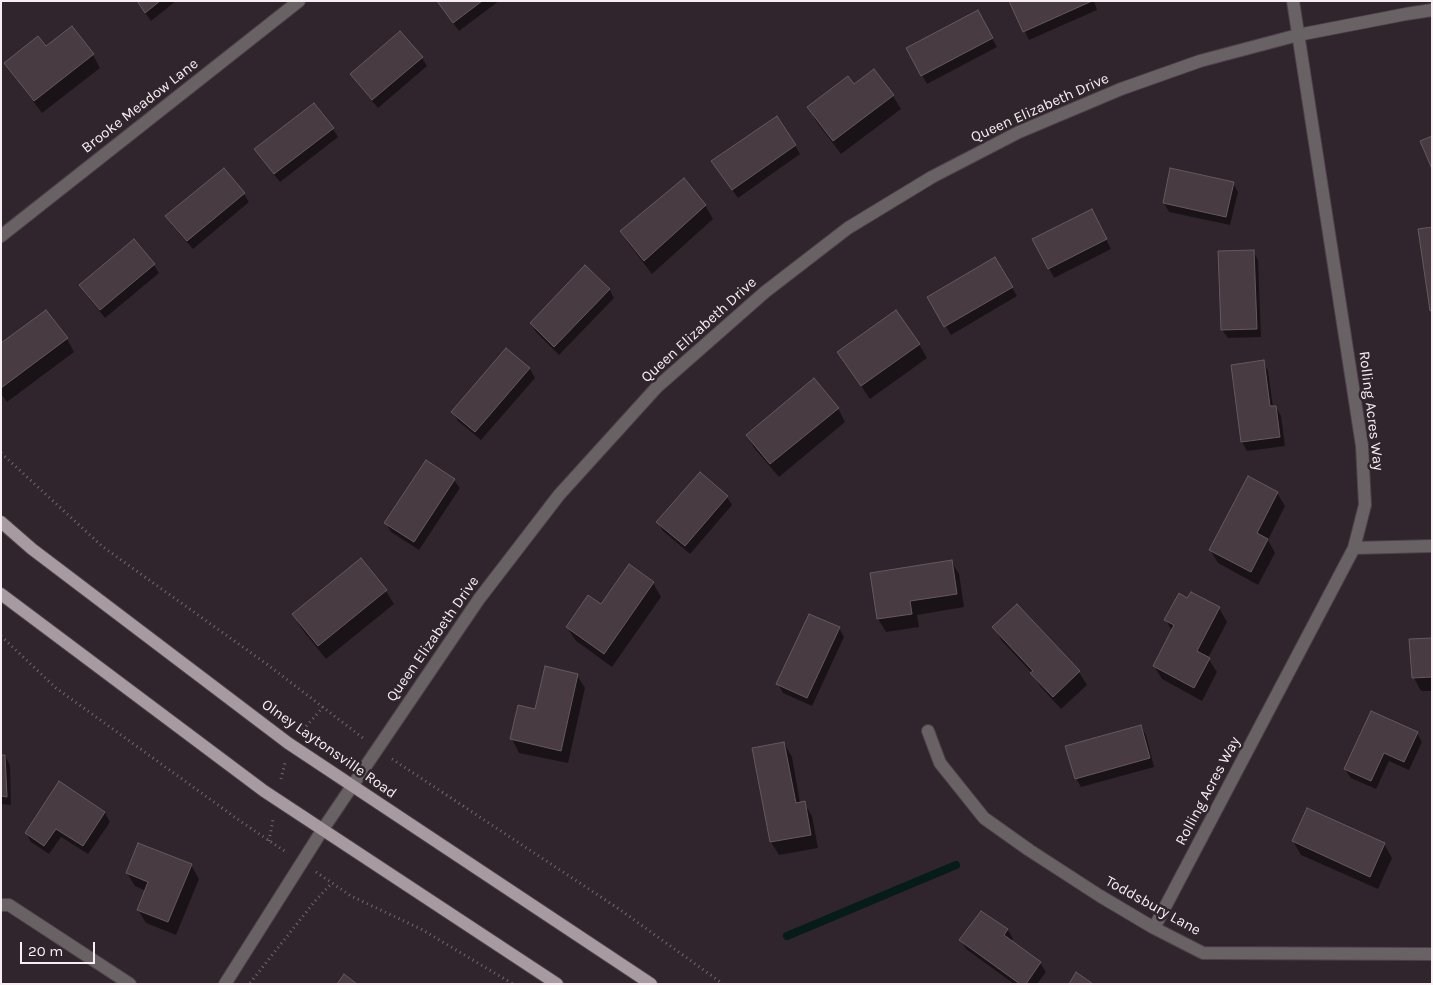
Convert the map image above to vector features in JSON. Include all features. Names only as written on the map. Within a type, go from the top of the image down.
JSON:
[{"type":"main road","name":"Olney Laytonsville Road","points":[[1,522],[32,549],[290,744],[651,984]]},
{"type":"main road","points":[[1,594],[276,798],[557,984]]},
{"type":"street","name":"Brooke Meadow Lane","points":[[1,236],[299,1]]},
{"type":"street","name":"Rolling Acres Way","points":[[1154,928],[1354,548],[1365,505],[1362,446],[1293,1]]},
{"type":"street","name":"Queen Elizabeth Drive","points":[[225,984],[323,829],[479,599],[559,495],[657,387],[765,292],[848,228],[932,177],[1019,132],[1121,88],[1191,64],[1298,35],[1432,10]]},
{"type":"street","points":[[1354,548],[1432,546]]},
{"type":"street","name":"Toddsbury Lane","points":[[928,731],[940,763],[984,818],[1029,850],[1154,928],[1203,953],[1432,954]]},
{"type":"street","points":[[1,905],[9,905],[130,984]]},
{"type":"path","points":[[1,453],[103,547],[268,664],[353,728],[377,750],[619,909],[723,984]]},
{"type":"path","points":[[1,636],[56,688],[269,841],[351,896],[421,928],[513,984]]},
{"type":"path","points":[[269,841],[276,798],[290,744],[323,707]]},
{"type":"path","points":[[250,984],[315,901],[332,883]]},
{"type":"building","points":[[137,1],[160,1],[145,13]]},
{"type":"building","points":[[437,1],[482,1],[453,23]]},
{"type":"building","points":[[1009,1],[1092,1],[1023,32]]},
{"type":"building","points":[[978,10],[993,38],[921,76],[906,48]]},
{"type":"building","points":[[72,26],[94,54],[34,101],[4,63],[38,36],[46,46]]},
{"type":"building","points":[[400,31],[423,57],[372,100],[350,74]]},
{"type":"building","points":[[874,69],[894,95],[833,141],[807,107],[848,76],[854,84]]},
{"type":"building","points":[[314,103],[334,128],[274,174],[254,149]]},
{"type":"building","points":[[777,116],[796,145],[732,190],[711,161]]},
{"type":"building","points":[[1432,136],[1432,169],[1420,141]]},
{"type":"building","points":[[224,168],[245,193],[187,241],[165,216]]},
{"type":"building","points":[[1170,168],[1234,182],[1226,217],[1163,203]]},
{"type":"building","points":[[684,178],[706,205],[644,261],[620,231]]},
{"type":"building","points":[[1092,209],[1107,239],[1048,269],[1032,239]]},
{"type":"building","points":[[1432,227],[1432,310],[1430,311],[1418,229]]},
{"type":"building","points":[[134,239],[155,264],[100,310],[79,285]]},
{"type":"building","points":[[1254,250],[1257,329],[1221,330],[1218,251]]},
{"type":"building","points":[[995,257],[1013,287],[944,327],[927,297]]},
{"type":"building","points":[[585,265],[610,289],[554,347],[530,323]]},
{"type":"building","points":[[46,310],[68,338],[1,388],[1,343]]},
{"type":"building","points":[[896,310],[920,344],[861,386],[837,352]]},
{"type":"building","points":[[506,348],[530,368],[475,432],[451,412]]},
{"type":"building","points":[[1264,360],[1270,406],[1276,406],[1280,437],[1241,442],[1231,365]]},
{"type":"building","points":[[814,378],[839,408],[770,464],[746,435]]},
{"type":"building","points":[[426,460],[455,479],[414,542],[384,523]]},
{"type":"building","points":[[700,472],[728,496],[685,546],[656,522]]},
{"type":"building","points":[[1248,476],[1278,492],[1257,533],[1268,539],[1251,572],[1209,550]]},
{"type":"building","points":[[361,558],[387,590],[318,646],[292,614]]},
{"type":"building","points":[[952,560],[957,594],[910,601],[912,614],[877,619],[870,573]]},
{"type":"building","points":[[629,564],[654,582],[604,654],[566,627],[588,595],[601,604]]},
{"type":"building","points":[[1191,592],[1220,607],[1197,651],[1210,658],[1194,688],[1153,666],[1174,625],[1164,620],[1179,593],[1187,598]]},
{"type":"building","points":[[1017,604],[1080,671],[1053,697],[1030,673],[1033,671],[992,627]]},
{"type":"building","points":[[809,614],[840,627],[807,698],[776,684]]},
{"type":"building","points":[[1432,638],[1432,677],[1412,678],[1409,639]]},
{"type":"building","points":[[545,666],[578,674],[561,751],[510,739],[518,705],[535,709]]},
{"type":"building","points":[[1371,711],[1418,732],[1404,762],[1384,753],[1371,781],[1344,769]]},
{"type":"building","points":[[1141,725],[1150,758],[1075,779],[1065,746]]},
{"type":"building","points":[[784,742],[796,803],[805,801],[811,835],[770,842],[752,748]]},
{"type":"building","points":[[1,755],[5,755],[7,797],[1,796]]},
{"type":"building","points":[[59,781],[105,812],[83,846],[56,829],[44,846],[25,833]]},
{"type":"building","points":[[1307,808],[1385,843],[1370,877],[1292,841]]},
{"type":"building","points":[[138,843],[192,864],[168,922],[137,910],[148,882],[126,873]]},
{"type":"building","points":[[981,911],[1008,929],[1004,935],[1041,962],[1026,984],[1020,984],[959,940]]},
{"type":"building","points":[[1076,972],[1093,984],[1069,984]]},
{"type":"building","points":[[344,974],[357,984],[337,984]]},
{"type":"waterway","points":[[787,936],[956,865]]}]
